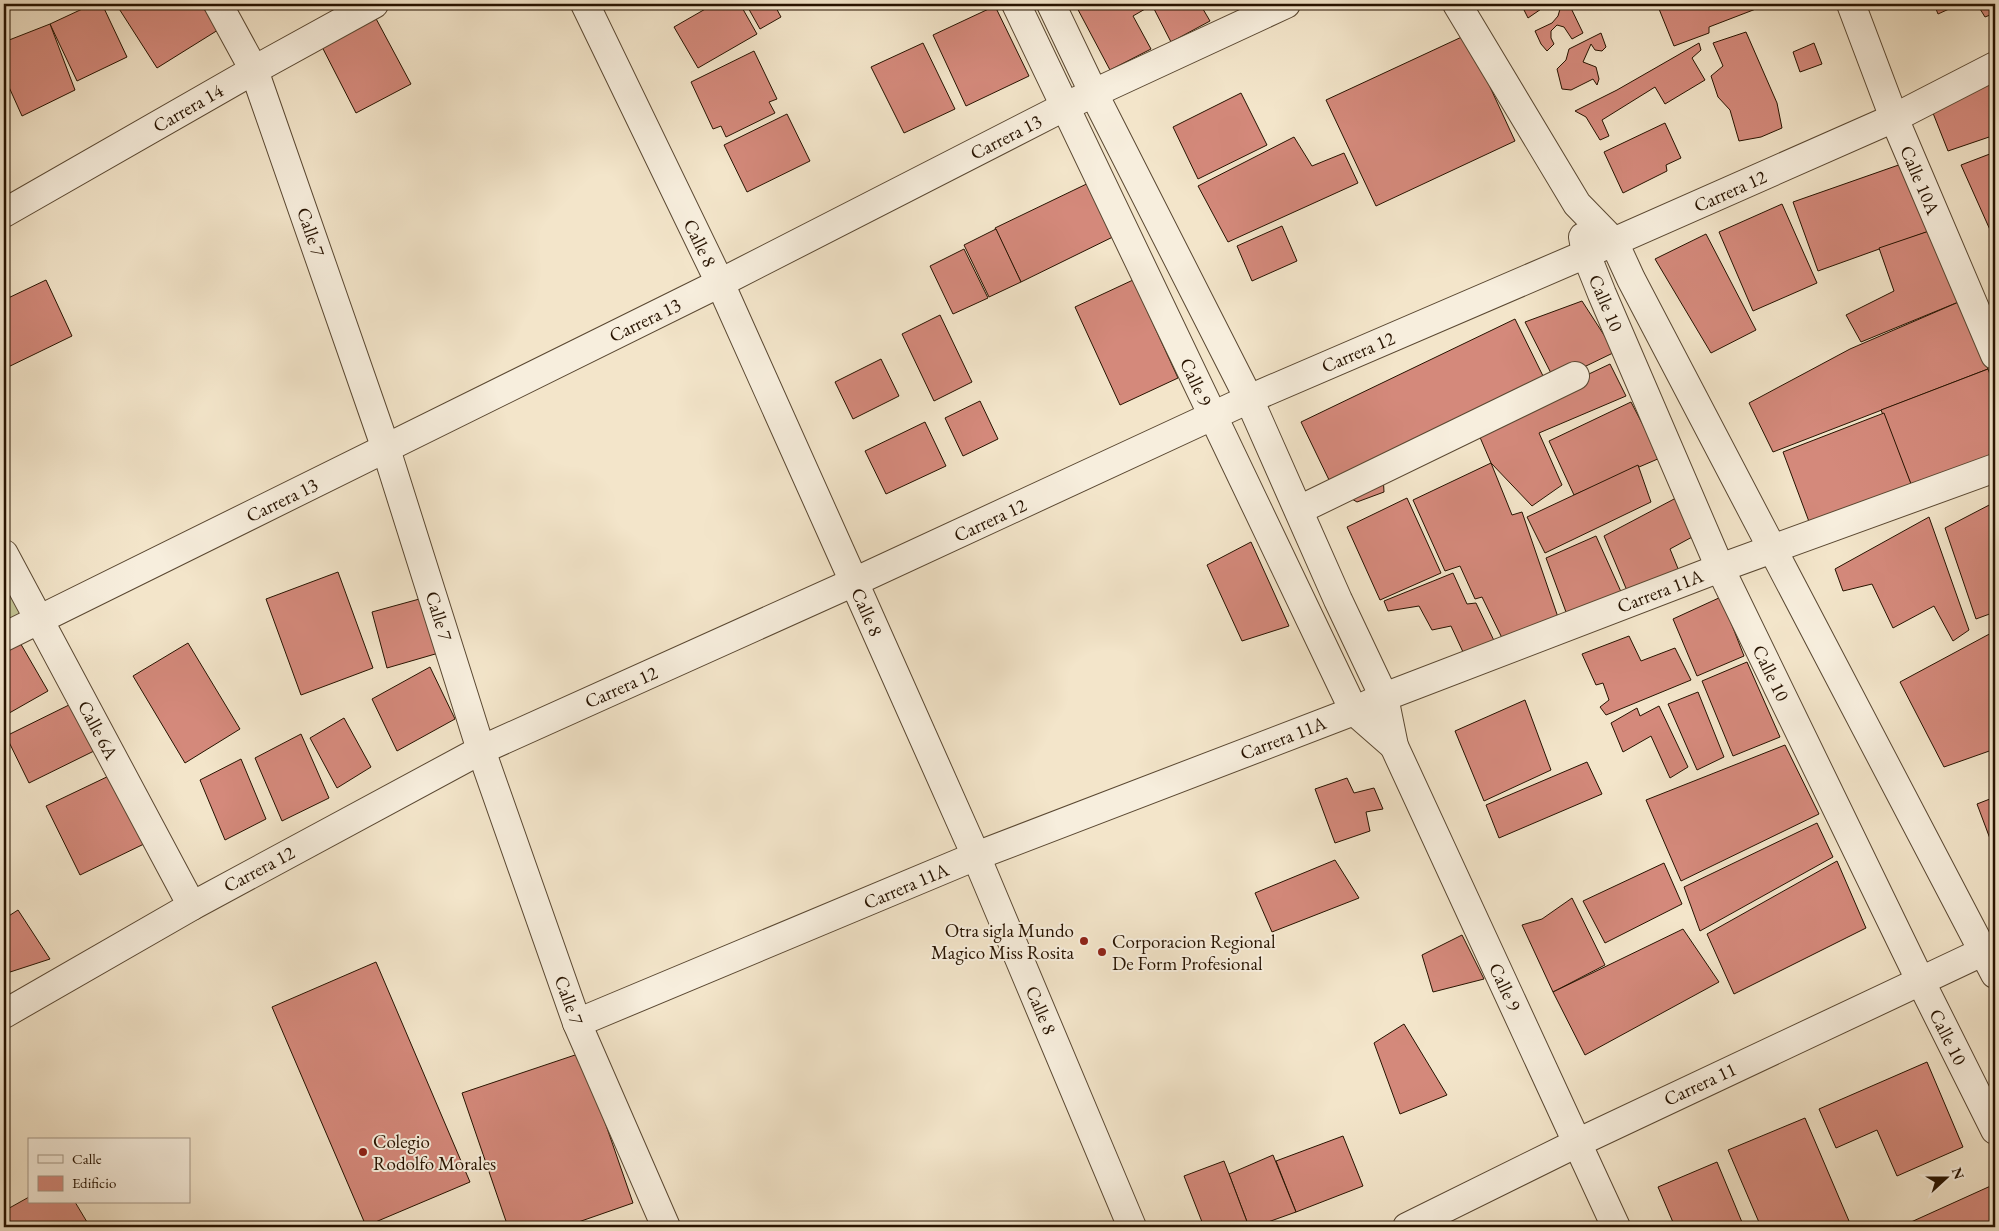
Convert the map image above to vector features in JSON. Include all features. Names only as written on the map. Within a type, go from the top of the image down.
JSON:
[{"type":"street","name":"Calle 7","points":[[218,4],[254,70],[386,449],[481,750],[577,1023],[666,1227]]},
{"type":"street","name":"Carrera 14","points":[[4,213],[254,70],[374,4]]},
{"type":"street","name":"Calle 8","points":[[585,4],[720,284],[854,582],[976,856],[1132,1227]]},
{"type":"street","name":"Calle 9","points":[[1016,4],[1354,711],[1394,746]]},
{"type":"street","name":"Calle 9","points":[[1051,4],[1094,94],[1249,399],[1338,600],[1384,697],[1394,746],[1616,1227]]},
{"type":"street","name":"Carrera 13","points":[[4,637],[39,618],[720,284],[1066,106],[1286,4]]},
{"type":"street","name":"Calle 10","points":[[1457,4],[1577,204],[1614,242],[1631,279],[1773,550],[1991,957]]},
{"type":"street","name":"Calle 10A","points":[[1851,4],[1894,118],[1995,355]]},
{"type":"street","name":"Carrera 12","points":[[4,1014],[192,906],[481,750],[854,582],[1249,399],[1614,242],[1894,118],[1995,66]]},
{"type":"street","name":"Calle 10","points":[[1577,204],[1586,254],[1720,568],[1995,1130]]},
{"type":"street","points":[[1299,510],[1575,376]]},
{"type":"street","name":"Carrera 11A","points":[[577,1023],[976,856],[1720,568],[1995,468]]},
{"type":"street","name":"Calle 6A","points":[[4,554],[192,906]]},
{"type":"street","name":"Carrera 11","points":[[1407,1227],[1577,1143],[1920,980],[1991,957]]},
{"type":"green space","points":[[4,571],[32,609],[4,625]]},
{"type":"building","points":[[93,4],[102,4],[127,57],[77,81],[50,24]]},
{"type":"building","points":[[116,4],[201,4],[218,30],[157,68]]},
{"type":"building","points":[[714,4],[740,4],[757,34],[698,68],[674,27]]},
{"type":"building","points":[[746,4],[774,4],[781,17],[760,29]]},
{"type":"building","points":[[1075,4],[1200,4],[1210,21],[1171,42],[1152,5],[1133,16],[1151,49],[1110,70]]},
{"type":"building","points":[[1521,4],[1557,4],[1547,5],[1528,18]]},
{"type":"building","points":[[1557,4],[1569,4],[1583,33],[1572,39],[1564,27],[1557,25],[1551,31],[1551,38],[1554,44],[1547,51],[1541,44],[1535,31],[1552,23],[1558,16],[1560,9]]},
{"type":"building","points":[[1657,4],[1787,4],[1761,7],[1709,27],[1709,33],[1674,46]]},
{"type":"building","points":[[1934,4],[1960,4],[1938,14]]},
{"type":"building","points":[[1977,4],[1995,4],[1995,13],[1985,17]]},
{"type":"building","points":[[995,6],[1029,76],[966,106],[933,35]]},
{"type":"building","points":[[373,13],[411,84],[356,113],[319,41]]},
{"type":"building","points":[[50,24],[75,90],[22,116],[4,76],[4,42]]},
{"type":"building","points":[[1746,32],[1777,103],[1782,128],[1761,137],[1739,141],[1730,110],[1718,97],[1711,76],[1723,66],[1713,43]]},
{"type":"building","points":[[1601,33],[1606,47],[1602,51],[1595,50],[1591,44],[1583,62],[1596,67],[1599,79],[1597,85],[1593,79],[1571,90],[1562,89],[1557,69],[1566,60],[1569,49]]},
{"type":"building","points":[[1466,35],[1515,141],[1376,206],[1326,100]]},
{"type":"building","points":[[923,43],[955,109],[904,133],[871,67]]},
{"type":"building","points":[[1699,43],[1701,50],[1692,58],[1705,80],[1665,104],[1655,87],[1602,120],[1609,136],[1600,140],[1586,117],[1575,111],[1617,90]]},
{"type":"building","points":[[1814,43],[1822,64],[1800,72],[1793,52]]},
{"type":"building","points":[[754,51],[777,99],[769,102],[775,113],[726,137],[721,126],[713,129],[691,82]]},
{"type":"building","points":[[1995,77],[1995,135],[1948,151],[1929,103]]},
{"type":"building","points":[[1241,93],[1267,145],[1198,179],[1173,127]]},
{"type":"building","points":[[787,114],[810,161],[747,192],[724,145]]},
{"type":"building","points":[[1665,123],[1681,158],[1666,165],[1667,171],[1623,193],[1604,152]]},
{"type":"building","points":[[1294,137],[1312,166],[1344,153],[1358,183],[1228,242],[1198,186]]},
{"type":"building","points":[[1995,152],[1995,241],[1961,165]]},
{"type":"building","points":[[1910,161],[1935,229],[1818,271],[1793,202]]},
{"type":"building","points":[[1099,178],[1125,231],[1021,282],[995,228]]},
{"type":"building","points":[[1782,204],[1817,283],[1753,311],[1719,232]]},
{"type":"building","points":[[1282,226],[1297,261],[1252,281],[1237,246]]},
{"type":"building","points":[[996,229],[1021,282],[989,297],[964,245]]},
{"type":"building","points":[[1935,229],[1961,301],[1861,342],[1846,315],[1894,291],[1879,248]]},
{"type":"building","points":[[1706,234],[1756,330],[1711,353],[1655,259]]},
{"type":"building","points":[[964,249],[988,298],[953,314],[930,266]]},
{"type":"building","points":[[46,280],[72,336],[4,369],[4,300]]},
{"type":"building","points":[[1133,280],[1178,378],[1120,405],[1075,307]]},
{"type":"building","points":[[1582,301],[1615,352],[1555,381],[1525,322]]},
{"type":"building","points":[[1961,301],[1988,369],[1773,452],[1749,403],[1850,349]]},
{"type":"building","points":[[940,315],[972,382],[934,401],[902,334]]},
{"type":"building","points":[[1515,319],[1545,380],[1331,484],[1301,422]]},
{"type":"building","points":[[881,359],[899,396],[853,419],[835,382]]},
{"type":"building","points":[[1610,364],[1626,396],[1539,433],[1562,485],[1532,506],[1491,463],[1479,435],[1383,475],[1384,492],[1357,502],[1340,492]]},
{"type":"building","points":[[1988,369],[1995,388],[1995,466],[1916,497],[1881,410]]},
{"type":"building","points":[[980,401],[998,439],[963,456],[945,418]]},
{"type":"building","points":[[1631,402],[1660,458],[1574,495],[1549,441]]},
{"type":"building","points":[[1884,413],[1916,497],[1814,535],[1783,452]]},
{"type":"building","points":[[925,422],[946,466],[886,494],[865,451]]},
{"type":"building","points":[[1491,463],[1512,515],[1522,512],[1560,623],[1503,640],[1482,597],[1475,599],[1460,566],[1445,571],[1413,500]]},
{"type":"building","points":[[1638,465],[1651,502],[1545,553],[1527,517]]},
{"type":"building","points":[[1407,498],[1441,573],[1380,600],[1347,527]]},
{"type":"building","points":[[1676,498],[1694,536],[1670,549],[1679,571],[1628,593],[1604,536]]},
{"type":"building","points":[[1995,502],[1995,612],[1976,619],[1945,528]]},
{"type":"building","points":[[1929,517],[1969,630],[1953,641],[1934,606],[1893,628],[1872,584],[1843,591],[1835,569]]},
{"type":"building","points":[[1596,536],[1622,594],[1566,612],[1546,558]]},
{"type":"building","points":[[1251,542],[1289,626],[1242,641],[1207,565]]},
{"type":"building","points":[[338,572],[373,668],[301,695],[266,599]]},
{"type":"building","points":[[1453,573],[1467,604],[1476,603],[1499,651],[1463,652],[1451,626],[1432,630],[1419,606],[1388,611],[1384,601]]},
{"type":"building","points":[[434,595],[449,650],[387,668],[372,612]]},
{"type":"building","points":[[1721,597],[1744,656],[1697,676],[1673,619]]},
{"type":"building","points":[[1995,631],[1995,749],[1944,767],[1900,682]]},
{"type":"building","points":[[15,634],[48,691],[4,716],[4,641]]},
{"type":"building","points":[[1629,636],[1641,661],[1675,648],[1691,680],[1606,715],[1600,707],[1609,700],[1603,683],[1596,685],[1582,654]]},
{"type":"building","points":[[188,643],[240,729],[185,763],[133,676]]},
{"type":"building","points":[[1747,662],[1780,737],[1733,756],[1702,681]]},
{"type":"building","points":[[430,667],[455,719],[397,751],[372,699]]},
{"type":"building","points":[[1698,692],[1724,757],[1697,770],[1668,704]]},
{"type":"building","points":[[1525,700],[1551,770],[1484,801],[1455,731]]},
{"type":"building","points":[[73,703],[96,750],[29,783],[6,736]]},
{"type":"building","points":[[1659,706],[1688,767],[1670,778],[1651,736],[1623,752],[1611,723],[1637,708],[1640,716]]},
{"type":"building","points":[[344,718],[371,767],[337,788],[310,738]]},
{"type":"building","points":[[301,734],[329,798],[282,821],[255,758]]},
{"type":"building","points":[[1785,745],[1819,814],[1681,881],[1646,800]]},
{"type":"building","points":[[241,759],[266,819],[225,840],[200,780]]},
{"type":"building","points":[[1587,762],[1602,794],[1499,838],[1486,805]]},
{"type":"building","points":[[113,774],[146,843],[80,875],[46,806]]},
{"type":"building","points":[[1347,778],[1354,793],[1374,788],[1383,809],[1366,812],[1370,831],[1335,843],[1315,789]]},
{"type":"building","points":[[1995,797],[1995,852],[1977,804]]},
{"type":"building","points":[[1817,823],[1833,857],[1700,931],[1684,887]]},
{"type":"building","points":[[1335,860],[1359,898],[1272,932],[1255,893]]},
{"type":"building","points":[[1837,861],[1866,928],[1734,994],[1707,934]]},
{"type":"building","points":[[1664,863],[1682,904],[1605,943],[1583,901]]},
{"type":"building","points":[[1572,898],[1605,965],[1553,992],[1522,925],[1542,919]]},
{"type":"building","points":[[18,910],[50,959],[4,974],[4,919]]},
{"type":"building","points":[[1683,929],[1719,982],[1585,1055],[1553,992]]},
{"type":"building","points":[[1462,935],[1484,979],[1433,992],[1422,955]]},
{"type":"building","points":[[376,962],[470,1182],[366,1226],[272,1007]]},
{"type":"building","points":[[1404,1024],[1447,1095],[1400,1114],[1374,1043]]},
{"type":"building","points":[[581,1053],[633,1203],[564,1227],[508,1227],[462,1093]]},
{"type":"building","points":[[1927,1062],[1963,1147],[1897,1176],[1877,1130],[1836,1148],[1819,1109]]},
{"type":"building","points":[[1805,1118],[1849,1221],[1834,1227],[1761,1227],[1728,1150]]},
{"type":"building","points":[[1343,1136],[1363,1186],[1296,1212],[1276,1161]]},
{"type":"building","points":[[1273,1155],[1296,1212],[1254,1227],[1249,1227],[1229,1174]]},
{"type":"building","points":[[1224,1161],[1249,1227],[1204,1227],[1184,1176]]},
{"type":"building","points":[[1717,1162],[1744,1227],[1675,1227],[1658,1187]]},
{"type":"building","points":[[1995,1184],[1995,1227],[1900,1227]]},
{"type":"building","points":[[28,1198],[28,1204],[76,1204],[90,1227],[4,1227],[4,1211]]},
{"type":"place","name":"Otra sigla Mundo Magico Miss Rosita","points":[[1084,941]]},
{"type":"place","name":"Corporacion Regional De Form Profesional","points":[[1102,952]]},
{"type":"place","name":"Colegio Rodolfo Morales","points":[[363,1152]]}]
